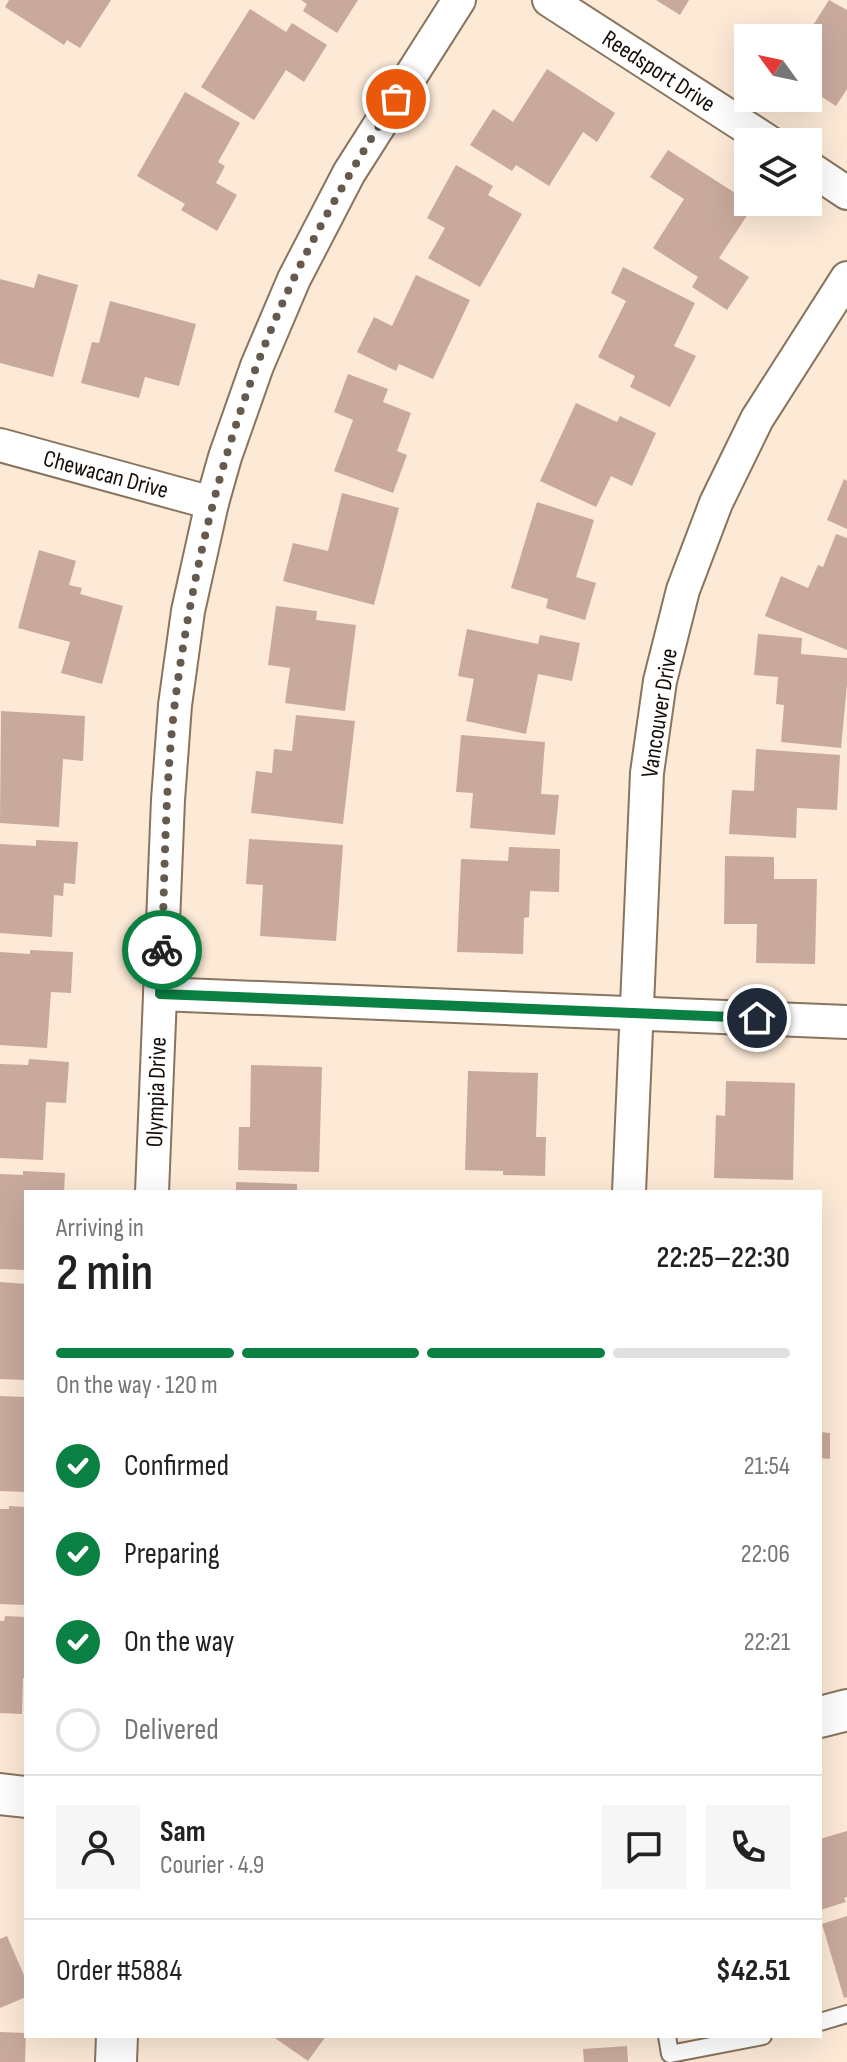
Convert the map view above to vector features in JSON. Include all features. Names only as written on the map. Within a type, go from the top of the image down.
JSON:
[{"type":"street","name":"Olympia Drive","points":[[152,1190],[168,800],[175,705],[188,611],[212,503],[257,366],[294,279],[349,173],[459,0]]},
{"type":"street","name":"Reedsport Drive","points":[[549,0],[747,128]]},
{"type":"street","points":[[822,176],[847,193]]},
{"type":"street","name":"Vancouver Drive","points":[[629,1190],[647,773],[660,681],[683,590],[716,503],[757,419],[847,278]]},
{"type":"street","name":"Chewacan Drive","points":[[0,445],[212,503]]},
{"type":"street","points":[[160,994],[847,1022]]},
{"type":"street","points":[[822,1716],[847,1710]]},
{"type":"street","points":[[0,1794],[24,1797]]},
{"type":"street","points":[[116,2062],[117,2038]]},
{"type":"lane","points":[[822,2021],[847,2014]]},
{"type":"lane","points":[[667,2038],[670,2054],[753,2038]]},
{"type":"building","points":[[9,0],[111,0],[80,48],[67,40],[64,45],[5,7]]},
{"type":"building","points":[[301,0],[358,0],[337,33],[303,11],[307,4]]},
{"type":"building","points":[[656,0],[689,0],[680,15]]},
{"type":"building","points":[[829,0],[847,10],[847,89],[836,106],[822,97],[822,24],[814,24]]},
{"type":"building","points":[[250,9],[286,32],[292,23],[327,45],[304,82],[286,70],[254,120],[201,87]]},
{"type":"building","points":[[547,69],[615,113],[597,142],[583,132],[549,186],[516,165],[512,171],[470,145],[493,109],[513,122]]},
{"type":"building","points":[[185,92],[240,123],[218,162],[225,166],[216,183],[237,195],[217,231],[181,210],[185,204],[137,176]]},
{"type":"building","points":[[668,150],[734,192],[734,216],[747,216],[719,258],[749,277],[727,310],[692,287],[698,277],[653,248],[684,199],[650,177]]},
{"type":"building","points":[[456,165],[493,186],[488,195],[522,214],[480,287],[428,258],[445,228],[427,218]]},
{"type":"building","points":[[623,267],[695,303],[674,346],[696,356],[670,407],[630,387],[635,376],[598,357],[626,301],[611,293]]},
{"type":"building","points":[[38,274],[78,285],[53,377],[0,363],[0,279],[34,288]]},
{"type":"building","points":[[416,275],[470,300],[433,379],[399,364],[396,371],[357,352],[374,317],[392,326]]},
{"type":"building","points":[[110,301],[196,324],[179,386],[145,377],[139,398],[81,383],[92,342],[99,343]]},
{"type":"building","points":[[348,374],[388,389],[383,402],[411,413],[397,451],[407,455],[393,493],[334,471],[353,420],[334,412]]},
{"type":"building","points":[[576,403],[617,422],[620,416],[656,433],[632,486],[611,476],[596,507],[540,481]]},
{"type":"building","points":[[844,479],[847,481],[847,529],[827,520]]},
{"type":"building","points":[[342,493],[399,508],[374,605],[283,581],[293,543],[328,551]]},
{"type":"building","points":[[537,502],[594,520],[576,577],[596,583],[585,620],[546,608],[548,599],[511,588]]},
{"type":"building","points":[[836,534],[847,538],[847,650],[765,616],[781,576],[808,588],[818,565],[823,567]]},
{"type":"building","points":[[39,550],[76,561],[69,585],[82,588],[80,594],[123,606],[102,684],[61,673],[70,642],[18,628]]},
{"type":"building","points":[[276,606],[317,611],[316,620],[356,625],[345,711],[285,703],[290,668],[268,665]]},
{"type":"building","points":[[467,629],[538,644],[540,635],[580,643],[572,681],[538,674],[526,734],[466,721],[474,679],[458,676]]},
{"type":"building","points":[[758,634],[802,638],[801,654],[847,658],[841,748],[781,742],[784,705],[776,704],[778,677],[754,675]]},
{"type":"building","points":[[1,711],[85,716],[83,761],[63,759],[59,827],[0,823]]},
{"type":"building","points":[[296,715],[355,721],[343,824],[251,813],[256,771],[272,773],[274,749],[292,751]]},
{"type":"building","points":[[461,735],[545,742],[541,794],[559,795],[555,835],[470,828],[473,793],[456,792]]},
{"type":"building","points":[[756,749],[840,755],[837,810],[797,808],[796,838],[729,834],[732,790],[754,791]]},
{"type":"building","points":[[249,839],[343,845],[336,941],[260,936],[263,885],[246,884]]},
{"type":"building","points":[[36,840],[78,842],[75,884],[64,883],[63,896],[54,895],[52,937],[0,933],[0,844],[36,846]]},
{"type":"building","points":[[509,847],[560,849],[559,892],[530,891],[529,917],[524,918],[523,954],[457,952],[461,859],[508,861]]},
{"type":"building","points":[[725,856],[774,857],[774,879],[817,879],[815,964],[756,963],[757,924],[724,924]]},
{"type":"building","points":[[30,950],[73,952],[71,993],[51,992],[47,1048],[0,1045],[0,952],[30,954]]},
{"type":"building","points":[[29,1059],[69,1062],[66,1103],[46,1102],[43,1160],[0,1158],[0,1064],[28,1065]]},
{"type":"building","points":[[251,1065],[322,1067],[319,1172],[238,1170],[239,1127],[250,1127]]},
{"type":"building","points":[[468,1071],[538,1073],[536,1137],[546,1137],[545,1176],[465,1170]]},
{"type":"building","points":[[726,1081],[795,1083],[793,1180],[714,1178],[716,1115],[725,1116]]},
{"type":"building","points":[[23,1171],[65,1173],[64,1190],[24,1190],[24,1270],[0,1269],[0,1174],[23,1175]]},
{"type":"building","points":[[236,1182],[297,1184],[297,1190],[236,1190]]},
{"type":"building","points":[[0,1282],[24,1284],[24,1380],[0,1379]]},
{"type":"building","points":[[0,1396],[24,1397],[24,1492],[0,1491]]},
{"type":"building","points":[[822,1432],[830,1433],[830,1459],[822,1458]]},
{"type":"building","points":[[9,1506],[24,1507],[24,1605],[0,1604],[0,1509],[9,1509]]},
{"type":"building","points":[[5,1616],[24,1617],[22,1714],[0,1713],[0,1621],[4,1621]]},
{"type":"building","points":[[847,1831],[846,1902],[822,1909],[822,1838]]},
{"type":"building","points":[[847,1916],[847,1997],[844,1998],[822,1924]]},
{"type":"building","points":[[7,1936],[24,1975],[24,1998],[0,2008],[0,1939]]},
{"type":"building","points":[[0,2032],[24,2033],[25,2062],[0,2062]]},
{"type":"building","points":[[275,2038],[325,2038],[308,2061]]},
{"type":"building","points":[[627,2046],[628,2062],[584,2062],[583,2049]]},
{"type":"way so far","points":[[162,950],[175,705],[188,611],[212,503],[257,366],[294,279],[349,173],[396,99]]},
{"type":"route","points":[[162,950],[160,994],[757,1018]]}]
